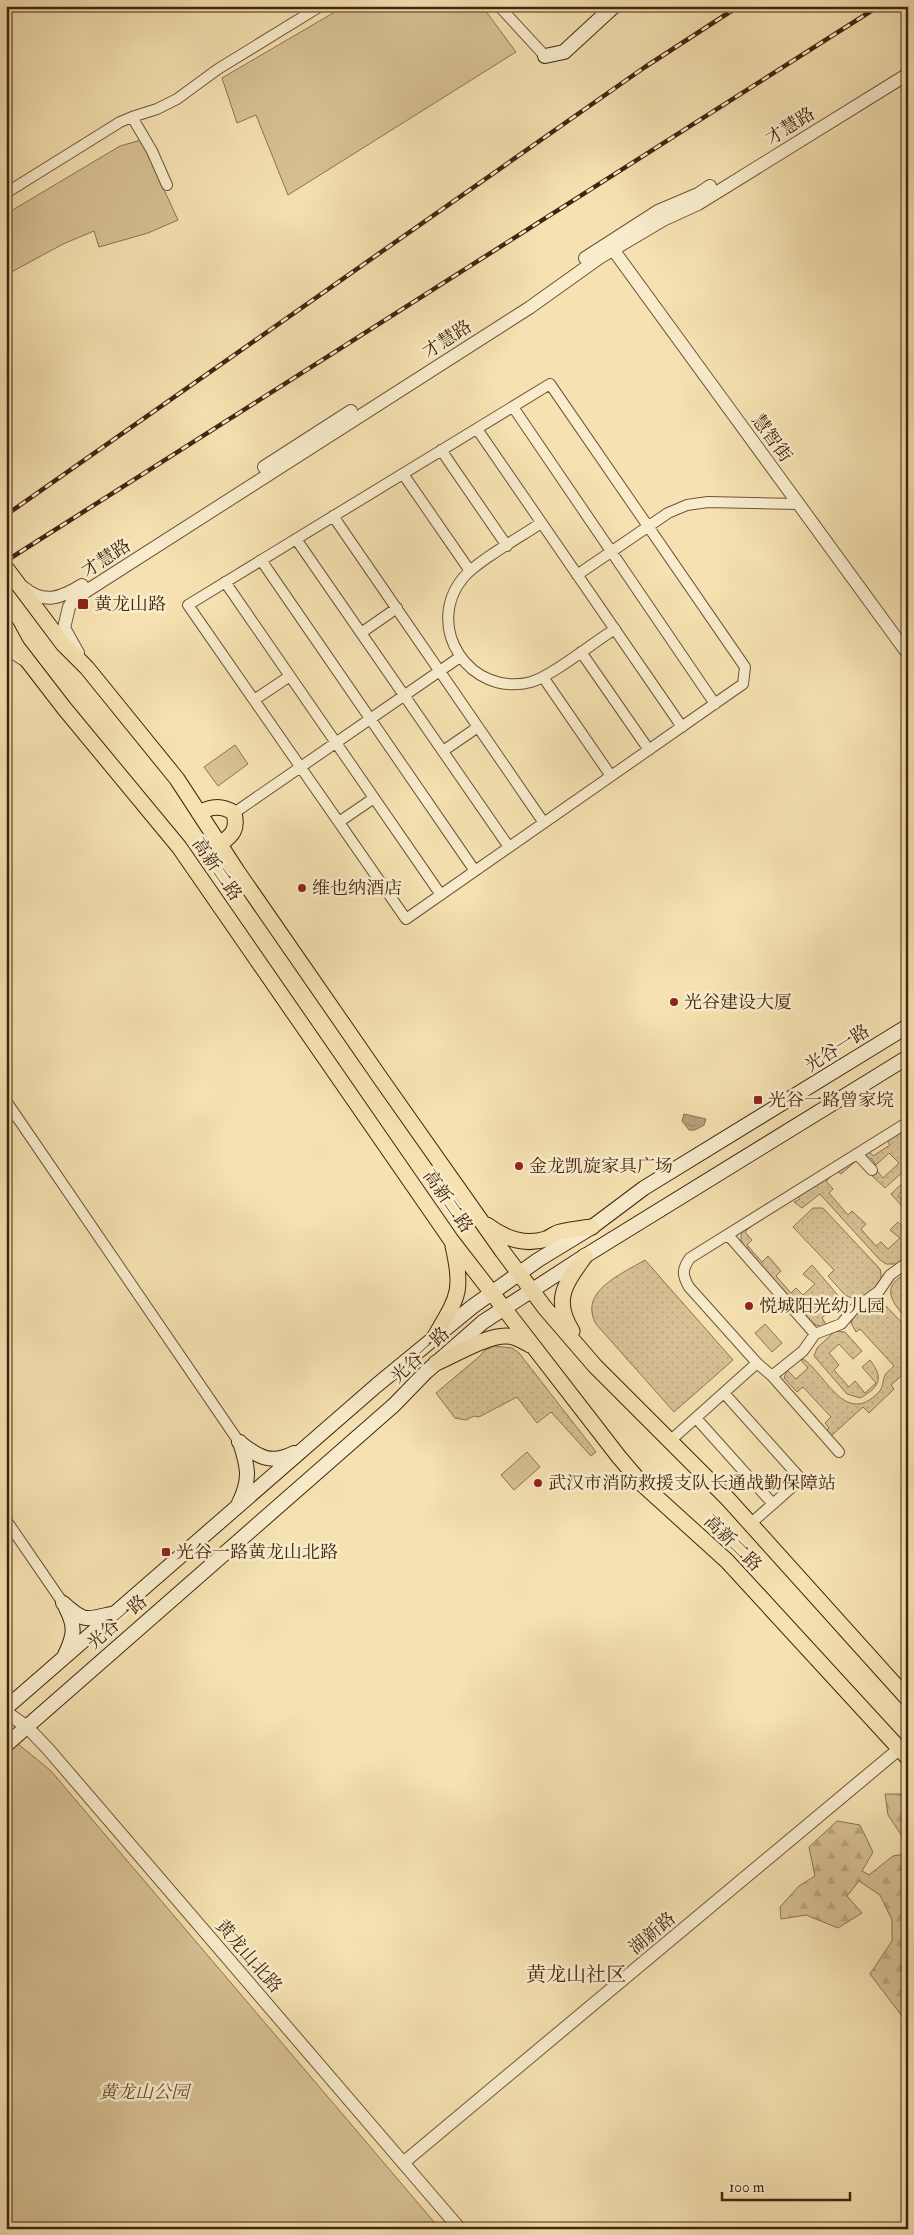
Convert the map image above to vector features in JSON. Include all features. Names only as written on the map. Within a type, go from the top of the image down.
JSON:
[{"type":"main road","points":[[545,56],[601,6]]},
{"type":"main road","points":[[545,56],[564,52],[614,6]]},
{"type":"main road","name":"高新二路","points":[[10,574],[64,644],[87,668],[159,756],[480,1220],[532,1291],[595,1366],[671,1440],[750,1524],[908,1699]]},
{"type":"main road","name":"高新二路","points":[[6,626],[17,647],[64,708],[189,860],[451,1240],[642,1484],[727,1561],[904,1753]]},
{"type":"main road","points":[[199,813],[217,807],[227,808],[234,813],[237,824],[234,832],[220,844]]},
{"type":"main road","name":"光谷一路","points":[[6,1708],[306,1447],[434,1338],[492,1293],[592,1227],[644,1188],[908,1026]]},
{"type":"main road","name":"光谷一路","points":[[6,1745],[394,1405],[436,1363],[483,1322],[585,1256],[908,1057]]},
{"type":"main road","points":[[480,1220],[499,1234],[511,1239],[528,1241],[546,1239],[558,1232],[592,1227]]},
{"type":"main road","points":[[434,1338],[454,1301],[460,1282],[451,1240]]},
{"type":"main road","points":[[585,1256],[565,1285],[562,1302],[565,1320],[595,1366]]},
{"type":"main road","points":[[436,1363],[492,1338],[506,1336],[517,1338],[533,1347]]},
{"type":"main road","points":[[240,1442],[256,1456],[270,1459],[286,1458],[306,1447]]},
{"type":"main road","points":[[236,1508],[246,1490],[248,1478],[247,1464],[240,1442]]},
{"type":"main road","points":[[63,1603],[79,1617],[87,1620],[118,1612]]},
{"type":"main road","points":[[63,1603],[74,1627],[71,1642],[63,1660]]},
{"type":"street","points":[[499,6],[545,56]]},
{"type":"street","points":[[6,193],[120,122],[157,109],[176,99],[218,69],[319,7]]},
{"type":"street","name":"才慧路","points":[[87,668],[64,628],[69,607],[74,599],[521,313],[658,211],[698,194],[908,64]]},
{"type":"street","name":"才慧路","points":[[10,574],[30,593],[40,598],[49,598],[71,592],[613,244],[698,204],[908,74]]},
{"type":"street","points":[[132,117],[152,151],[167,185]]},
{"type":"street","name":"慧智街","points":[[613,244],[797,504],[908,654]]},
{"type":"street","name":"慧智街","points":[[613,244],[908,645]]},
{"type":"street","points":[[550,384],[745,667],[743,684],[406,919],[188,605],[513,407],[550,384]]},
{"type":"street","points":[[513,407],[715,704]]},
{"type":"street","points":[[476,429],[682,727]]},
{"type":"street","points":[[441,450],[507,546]]},
{"type":"street","points":[[403,474],[470,571]]},
{"type":"street","points":[[577,575],[676,509],[696,503],[797,504]]},
{"type":"street","points":[[334,516],[544,823]]},
{"type":"street","points":[[541,523],[470,571],[458,586],[449,611],[448,625],[451,639],[460,657],[473,670],[496,681],[522,684],[543,677],[615,629]]},
{"type":"street","points":[[296,539],[510,847]]},
{"type":"street","points":[[261,560],[475,871]]},
{"type":"street","points":[[225,582],[441,895]]},
{"type":"street","points":[[361,633],[397,608]]},
{"type":"street","points":[[6,652],[14,653],[34,667]]},
{"type":"street","points":[[581,652],[649,750]]},
{"type":"street","points":[[234,813],[460,657]]},
{"type":"street","points":[[254,700],[290,676]]},
{"type":"street","points":[[543,677],[611,776]]},
{"type":"street","points":[[443,751],[478,727]]},
{"type":"street","points":[[339,822],[374,798]]},
{"type":"street","points":[[6,1101],[240,1442]]},
{"type":"street","points":[[839,1452],[772,1376],[757,1363],[689,1287],[683,1277],[684,1266],[690,1258],[908,1122]]},
{"type":"street","points":[[857,1154],[872,1170]]},
{"type":"street","points":[[728,1235],[815,1334]]},
{"type":"street","points":[[772,1376],[803,1351],[815,1334],[841,1324],[854,1309],[879,1291],[890,1275],[908,1262]]},
{"type":"street","points":[[671,1440],[757,1363]]},
{"type":"street","points":[[724,1393],[801,1478],[750,1524]]},
{"type":"street","points":[[696,1418],[773,1504]]},
{"type":"street","points":[[6,1520],[63,1603]]},
{"type":"street","name":"黄龙山北路","points":[[6,1712],[27,1726],[460,2229]]},
{"type":"street","name":"湖新路","points":[[403,2163],[904,1753]]},
{"type":"green space","points":[[345,6],[455,6],[457,9],[461,6],[482,6],[516,52],[288,195],[256,115],[237,123],[222,78]]},
{"type":"green space","points":[[141,140],[178,220],[148,233],[99,247],[94,231],[63,244],[6,275],[6,214],[120,146]]},
{"type":"green space","points":[[235,745],[248,764],[218,786],[204,767]]},
{"type":"green space","points":[[908,1125],[908,1167],[885,1188],[869,1173],[874,1167],[883,1178],[899,1163],[889,1153],[876,1165],[871,1158],[868,1161],[866,1153],[869,1151],[873,1156],[890,1145],[886,1139]]},
{"type":"green space","points":[[854,1159],[856,1161],[841,1174],[837,1171],[826,1181],[833,1189],[829,1193],[848,1215],[852,1211],[866,1224],[861,1229],[876,1246],[881,1242],[888,1249],[900,1238],[890,1230],[898,1222],[908,1232],[908,1256],[899,1264],[886,1264],[879,1259],[820,1194],[802,1208],[794,1202],[800,1199],[797,1195]]},
{"type":"green space","points":[[908,1178],[908,1186],[898,1195],[906,1205],[903,1207],[891,1194]]},
{"type":"green space","points":[[813,1208],[823,1208],[880,1269],[879,1284],[858,1301],[845,1295],[828,1276],[834,1270],[793,1227]]},
{"type":"green space","points":[[758,1220],[745,1232],[752,1240],[747,1245],[762,1262],[768,1256],[781,1271],[776,1276],[791,1293],[796,1288],[803,1295],[815,1284],[803,1274],[812,1265],[842,1300],[843,1312],[836,1305],[822,1318],[827,1326],[822,1327],[814,1324],[743,1247],[741,1237],[743,1230]]},
{"type":"green space","points":[[645,1260],[733,1360],[674,1412],[596,1324],[592,1312],[593,1302],[605,1285]]},
{"type":"green space","points":[[908,1273],[908,1289],[901,1295],[908,1302],[908,1320],[893,1302],[891,1289],[899,1278]]},
{"type":"green space","points":[[871,1302],[883,1303],[908,1329],[908,1370],[891,1385],[894,1389],[869,1413],[863,1407],[831,1436],[827,1430],[829,1428],[825,1423],[831,1417],[803,1387],[797,1392],[784,1378],[787,1370],[796,1379],[808,1368],[800,1359],[805,1360],[838,1396],[847,1402],[856,1404],[867,1402],[878,1393],[882,1387],[885,1375],[894,1366],[860,1329],[856,1332],[851,1323],[853,1317]]},
{"type":"green space","points":[[765,1324],[782,1343],[772,1352],[755,1333]]},
{"type":"green space","points":[[835,1331],[845,1332],[862,1351],[853,1359],[839,1344],[829,1353],[839,1365],[834,1370],[849,1387],[855,1381],[865,1393],[876,1383],[862,1367],[870,1360],[877,1372],[878,1382],[876,1386],[860,1398],[847,1394],[814,1356],[817,1348]]},
{"type":"green space","points":[[494,1346],[512,1348],[519,1353],[596,1452],[591,1456],[551,1412],[537,1423],[517,1397],[479,1417],[474,1416],[466,1420],[455,1418],[436,1393],[484,1351]]},
{"type":"green space","points":[[527,1452],[540,1467],[514,1490],[501,1475]]},
{"type":"green space","name":"黄龙山公园","points":[[6,1734],[51,1771],[440,2229],[6,2229]]},
{"type":"green space","points":[[885,1794],[908,1794],[908,2024],[870,1974],[892,1941],[892,1920],[880,1895],[859,1881],[847,1896],[862,1913],[838,1928],[806,1915],[781,1919],[780,1907],[799,1886],[815,1876],[809,1847],[837,1821],[860,1825],[873,1852],[862,1871],[869,1875],[893,1856],[905,1854],[902,1836],[888,1815]]},
{"type":"water","points":[[684,1114],[706,1119],[704,1125],[695,1130],[689,1130],[682,1121]]},
{"type":"railway","points":[[6,515],[645,67],[739,6]]},
{"type":"railway","points":[[6,561],[879,6]]},
{"type":"place","name":"黄龙山路","points":[[83,604]]},
{"type":"place","name":"维也纳酒店","points":[[302,888]]},
{"type":"place","name":"光谷建设大厦","points":[[674,1002]]},
{"type":"place","name":"光谷一路曾家垸","points":[[758,1100]]},
{"type":"place","name":"金龙凯旋家具广场","points":[[519,1166]]},
{"type":"place","name":"悦城阳光幼儿园","points":[[749,1306]]},
{"type":"place","name":"武汉市消防救援支队长通战勤保障站","points":[[538,1483]]},
{"type":"place","name":"光谷一路黄龙山北路","points":[[166,1552]]},
{"type":"district","name":"黄龙山社区","points":[[576,1974]]}]
